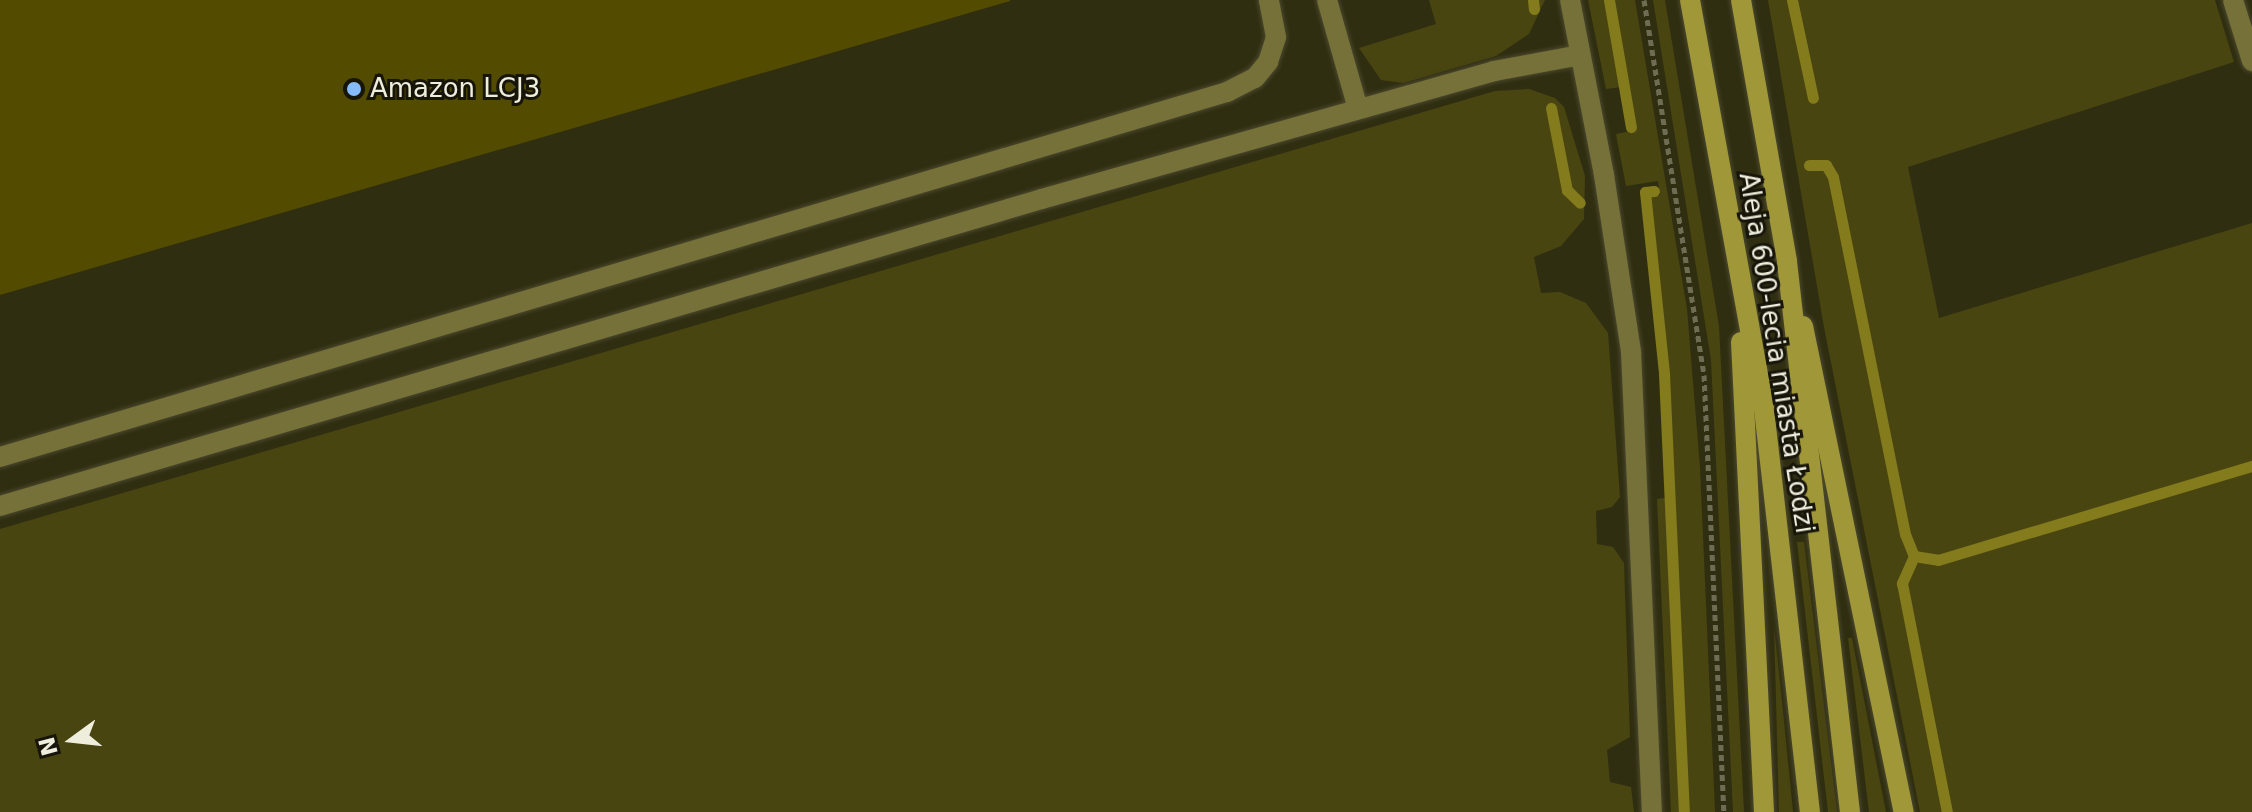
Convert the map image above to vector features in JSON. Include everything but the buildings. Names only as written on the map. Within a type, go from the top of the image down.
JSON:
[{"type":"main road","name":"Aleja 600-lecia miasta Łodzi","points":[[1690,0],[1766,423],[1810,812]]},
{"type":"main road","name":"Aleja 600-lecia miasta Łodzi","points":[[1741,0],[1787,262],[1850,812]]},
{"type":"main road","points":[[1787,262],[1826,416],[1904,812]]},
{"type":"main road","points":[[1738,278],[1764,812]]},
{"type":"street","points":[[0,457],[1227,92],[1255,78],[1268,62],[1276,37],[1269,0]]},
{"type":"street","points":[[1327,0],[1358,109]]},
{"type":"street","points":[[1570,0],[1631,352],[1652,812]]},
{"type":"street","points":[[2233,0],[2252,61]]},
{"type":"street","points":[[0,506],[1358,109],[1494,71],[1580,55]]},
{"type":"path","points":[[1644,0],[1701,344],[1724,812]]},
{"type":"shaded area","points":[[1429,0],[1545,0],[1529,34],[1496,56],[1403,83],[1381,80],[1359,48],[1436,24]]},
{"type":"shaded area","points":[[1588,0],[1635,0],[1687,309],[1700,467],[1715,812],[1671,812],[1657,499],[1672,497],[1650,197],[1660,195],[1658,181],[1626,186],[1616,134],[1636,130],[1629,86],[1606,89]]},
{"type":"shaded area","points":[[1653,0],[1665,0],[1719,326],[1744,812],[1733,812],[1711,360]]},
{"type":"shaded area","points":[[1768,0],[2215,0],[2234,62],[1908,167],[1939,318],[2252,223],[2252,812],[1920,812],[1824,327]]},
{"type":"shaded area","points":[[1529,89],[1555,98],[1564,107],[1585,176],[1584,219],[1561,246],[1534,257],[1541,293],[1560,292],[1586,303],[1608,333],[1620,497],[1612,507],[1596,511],[1597,544],[1613,547],[1624,563],[1630,737],[1607,750],[1610,782],[1631,787],[1634,812],[0,812],[0,529],[1495,91]]},
{"type":"shaded area","points":[[1797,542],[1804,542],[1837,812],[1828,812]]},
{"type":"shaded area","points":[[1774,626],[1783,711],[1793,812],[1779,812]]},
{"type":"shaded area","points":[[1848,638],[1852,638],[1886,812],[1869,812]]},
{"type":"waterway","points":[[1533,0],[1534,9]]},
{"type":"waterway","points":[[1609,0],[1631,127]]},
{"type":"waterway","points":[[1792,0],[1813,98]]},
{"type":"waterway","points":[[1551,108],[1567,190],[1580,203]]},
{"type":"waterway","points":[[1809,165],[1826,165],[1833,177],[1905,534],[1914,556],[1938,560],[2252,466]]},
{"type":"waterway","points":[[1654,191],[1645,192],[1664,374],[1684,812]]},
{"type":"waterway","points":[[1914,556],[1902,583],[1947,812]]},
{"type":"place","name":"Amazon LCJ3","points":[[354,89]]}]
